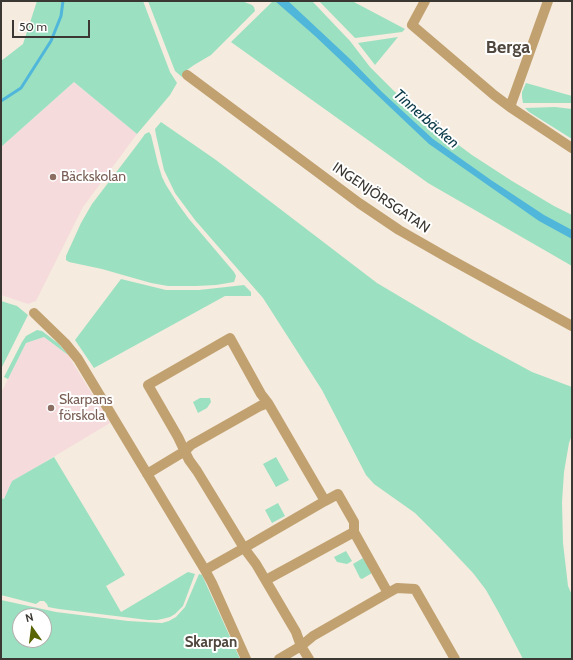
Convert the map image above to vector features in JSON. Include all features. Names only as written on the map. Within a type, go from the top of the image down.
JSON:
[{"type":"street","points":[[425,1],[412,25],[510,108],[572,148]]},
{"type":"street","points":[[510,108],[548,1]]},
{"type":"street","name":"INGENJÖRSGATAN","points":[[187,75],[399,230],[572,326]]},
{"type":"street","points":[[34,313],[65,343],[78,359],[212,582],[246,659]]},
{"type":"street","points":[[309,659],[301,646],[296,632],[266,580],[244,548],[189,460],[178,437],[148,385],[230,338],[261,394],[268,403],[325,501]]},
{"type":"street","points":[[147,474],[185,451],[191,445],[268,403]]},
{"type":"street","points":[[205,570],[338,494],[354,522],[354,532],[388,592]]},
{"type":"street","points":[[266,580],[354,532]]},
{"type":"street","points":[[280,659],[301,646],[313,636],[397,588],[414,589],[455,659]]},
{"type":"shaded area","name":"Bäckskolan","points":[[74,82],[137,134],[83,207],[36,301],[28,304],[1,295],[1,147]]},
{"type":"shaded area","name":"Skarpans förskola","points":[[44,337],[68,355],[110,423],[12,481],[4,499],[1,498],[1,393],[26,343]]},
{"type":"green space","points":[[37,1],[143,1],[170,72],[177,83],[170,95],[137,134],[74,82],[1,147],[1,61],[23,44]]},
{"type":"green space","points":[[148,1],[242,1],[252,5],[255,11],[211,55],[187,70],[182,77],[175,71]]},
{"type":"green space","points":[[273,1],[312,1],[350,41],[370,67],[433,126],[472,155],[512,181],[572,215],[572,266],[428,183],[231,42]]},
{"type":"green space","points":[[319,1],[352,1],[405,29],[402,32],[355,38]]},
{"type":"green space","points":[[398,37],[375,65],[358,43]]},
{"type":"green space","points":[[526,83],[572,96],[572,103],[523,103],[522,92]]},
{"type":"green space","points":[[555,107],[572,109],[572,139],[525,108]]},
{"type":"green space","points":[[161,122],[216,160],[377,283],[473,340],[532,372],[572,387],[572,435],[569,443],[564,472],[562,502],[563,543],[568,586],[572,595],[572,659],[523,659],[486,590],[473,573],[415,513],[374,484],[366,475],[322,390],[263,298],[195,220],[175,193],[164,170],[156,135],[155,129]]},
{"type":"green space","points":[[149,132],[162,177],[166,185],[189,219],[234,272],[236,276],[234,282],[216,285],[168,286],[151,283],[66,260],[66,256],[81,223],[92,204],[145,134]]},
{"type":"green space","points":[[121,279],[166,290],[199,290],[244,285],[251,292],[251,296],[225,296],[94,368],[75,340]]},
{"type":"green space","points":[[1,301],[17,306],[28,315],[1,369]]},
{"type":"green space","points":[[37,330],[42,331],[59,344],[68,355],[44,337],[26,343],[8,379],[4,377],[26,336]]},
{"type":"green space","points":[[200,398],[210,398],[211,402],[207,408],[198,413],[193,402]]},
{"type":"green space","points":[[54,457],[125,575],[106,586],[121,612],[188,572],[195,574],[183,606],[175,614],[162,619],[148,620],[59,609],[48,607],[44,601],[40,601],[36,604],[1,595],[1,498],[4,499],[12,481]]},
{"type":"green space","points":[[276,457],[289,480],[276,487],[263,464]]},
{"type":"green space","points":[[278,503],[285,516],[272,523],[265,510]]},
{"type":"green space","points":[[346,551],[352,561],[347,564],[337,562],[334,557]]},
{"type":"green space","points":[[363,558],[372,573],[362,579],[360,578],[353,564]]},
{"type":"green space","points":[[199,574],[202,575],[240,659],[1,659],[1,600],[38,608],[12,608],[12,648],[52,648],[52,611],[128,621],[162,623],[176,617],[185,607]]},
{"type":"water","points":[[275,1],[288,1],[433,139],[544,215],[572,230],[572,239],[539,221],[429,144],[315,36]]},
{"type":"waterway","points":[[1,101],[21,88],[51,41],[61,16],[63,1]]},
{"type":"place","name":"Bäckskolan","points":[[53,177]]},
{"type":"place","name":"Skarpans förskola","points":[[51,408]]},
{"type":"district","name":"Berga","points":[[508,48]]},
{"type":"district","name":"Skarpan","points":[[211,643]]},
{"type":"water label","name":"Tinnerbäcken","points":[[426,119]]}]
